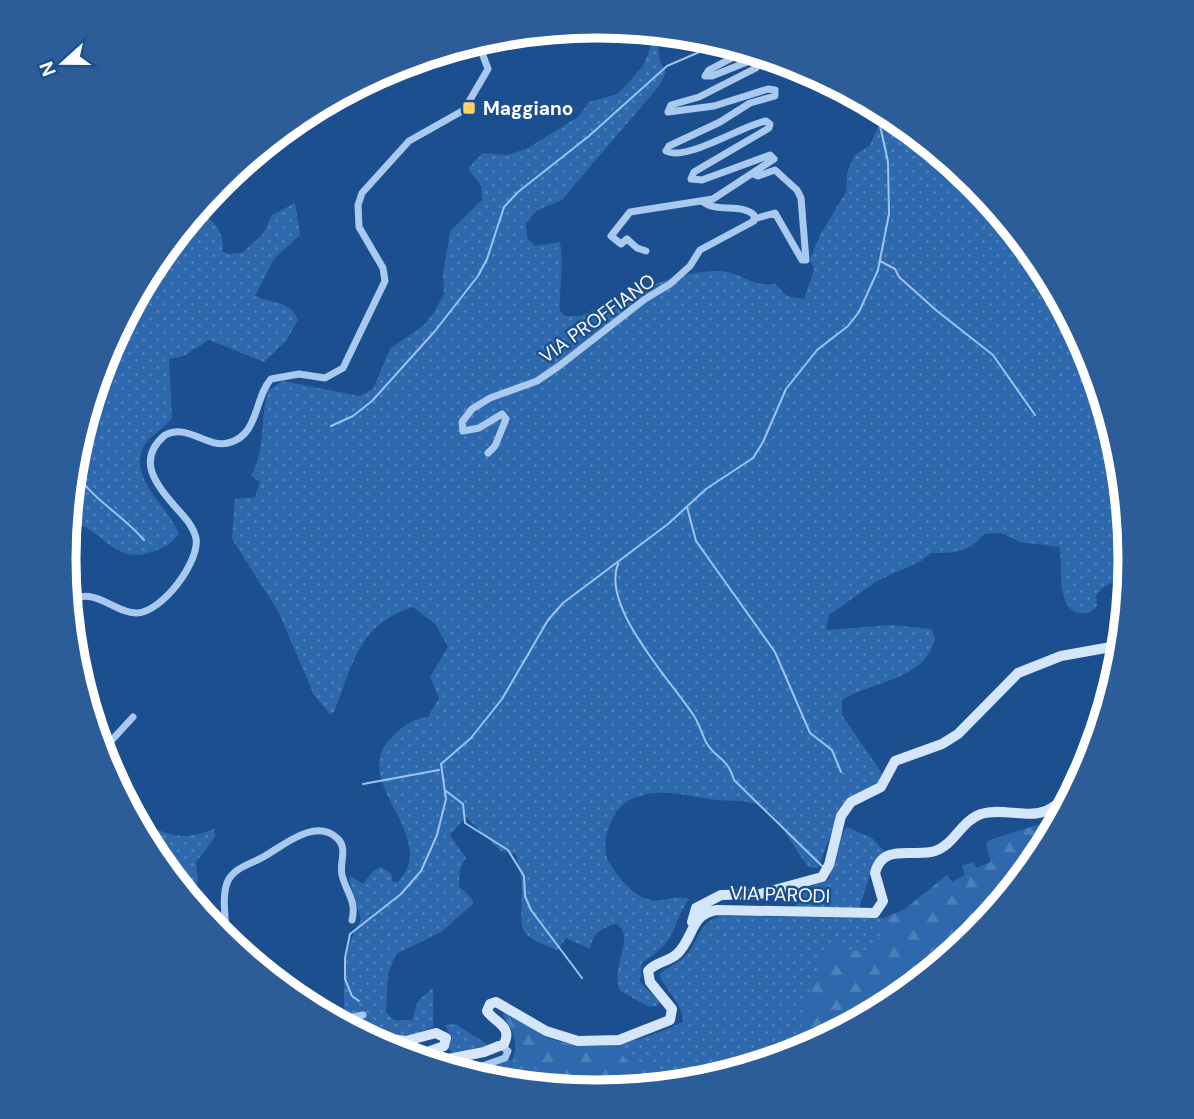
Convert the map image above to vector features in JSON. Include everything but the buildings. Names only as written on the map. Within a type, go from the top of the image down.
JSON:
[{"type":"street","points":[[77,598],[89,596],[127,612],[150,611],[162,603],[191,564],[197,547],[192,527],[151,475],[151,453],[159,440],[170,432],[183,431],[215,443],[231,442],[252,424],[261,392],[273,377],[299,374],[325,378],[343,368],[386,281],[383,268],[359,227],[358,205],[362,193],[409,141],[464,110],[488,69],[482,52]]},
{"type":"street","name":"VIA PROFFIANO","points":[[734,57],[709,70],[705,76],[712,76],[749,61]]},
{"type":"street","name":"VIA PROFFIANO","points":[[646,251],[637,248],[627,239],[622,245],[611,237],[625,215],[636,209],[703,202],[727,193],[772,162],[774,156],[702,180],[691,178],[694,172],[769,128],[770,124],[766,121],[711,144],[673,153],[666,150],[746,105],[775,96],[775,90],[768,89],[714,106],[668,112],[669,106],[699,97],[755,68],[757,64]]},
{"type":"street","name":"VIA PROFFIANO","points":[[488,453],[495,446],[506,419],[502,414],[479,428],[463,431],[462,422],[472,409],[500,393],[537,381],[559,366],[645,299],[670,284],[690,266],[700,250],[754,219],[775,213],[802,260],[806,260],[803,206],[797,190],[775,170],[758,176],[753,174]]},
{"type":"street","name":"VIA PROFFIANO","points":[[703,202],[722,209],[749,211],[754,219]]},
{"type":"street","points":[[692,926],[696,908],[713,897],[760,894],[822,877],[829,865],[841,816],[851,802],[881,788],[895,761],[949,741],[1013,677],[1061,656],[1111,647]]},
{"type":"street","points":[[110,742],[132,717]]},
{"type":"street","name":"VIA PARODI","points":[[501,1046],[507,1031],[487,1011],[490,1004],[496,1002],[545,1031],[578,1041],[619,1040],[665,1024],[671,1018],[672,1009],[650,982],[648,971],[679,952],[692,926],[703,913],[717,910],[875,913],[882,906],[883,898],[875,873],[886,857],[897,852],[929,852],[941,848],[967,821],[984,813],[1046,811],[1057,803]]},
{"type":"street","points":[[226,924],[225,895],[228,880],[240,868],[302,834],[323,832],[337,838],[341,843],[341,874],[354,901],[352,920]]},
{"type":"street","points":[[349,1017],[363,1014]]},
{"type":"street","points":[[395,1040],[406,1041],[436,1033],[445,1036],[444,1046],[427,1052]]},
{"type":"street","points":[[447,1058],[501,1046],[508,1051],[505,1058],[480,1067]]},
{"type":"green space","points":[[653,42],[657,42],[660,61],[666,72],[659,86],[562,200],[536,211],[526,223],[527,238],[535,246],[560,242],[560,311],[565,316],[581,316],[665,280],[719,271],[758,283],[775,284],[787,296],[804,299],[814,270],[810,259],[821,233],[846,192],[847,173],[854,156],[870,145],[880,122],[941,168],[989,216],[1030,270],[1064,329],[1090,392],[1108,458],[1117,525],[1117,581],[1105,586],[1096,595],[1097,606],[1093,610],[1078,613],[1069,607],[1064,597],[1059,547],[1020,542],[1001,533],[984,534],[967,548],[955,552],[931,553],[921,561],[877,581],[829,615],[826,630],[891,625],[931,629],[935,637],[930,652],[910,671],[842,700],[842,715],[883,775],[879,783],[842,805],[818,868],[809,867],[768,811],[750,802],[661,793],[639,796],[622,805],[609,826],[606,843],[607,858],[616,873],[634,892],[646,899],[689,899],[663,947],[642,963],[640,982],[660,1002],[657,1006],[649,1007],[620,991],[618,971],[624,937],[617,924],[599,932],[590,949],[566,938],[558,950],[527,935],[522,922],[522,884],[516,854],[501,851],[466,817],[450,835],[466,858],[460,869],[459,886],[473,900],[473,904],[441,932],[396,954],[388,974],[386,1012],[394,1020],[412,1020],[418,1001],[433,988],[433,1027],[410,1037],[378,1032],[345,1016],[346,958],[361,920],[349,879],[350,876],[363,884],[373,871],[381,867],[391,873],[393,882],[398,882],[408,864],[409,846],[380,772],[381,754],[400,729],[412,721],[428,717],[439,698],[430,677],[448,647],[436,625],[413,607],[394,615],[368,636],[353,663],[334,712],[330,714],[314,695],[278,611],[232,539],[235,499],[255,497],[260,482],[251,476],[261,445],[268,391],[282,381],[359,396],[373,389],[390,349],[423,326],[433,314],[444,294],[443,275],[450,231],[482,200],[481,186],[468,168],[483,153],[507,155],[528,148],[578,117],[589,102],[618,94],[643,66]]},
{"type":"green space","points":[[295,203],[300,235],[274,259],[255,296],[285,306],[298,320],[286,341],[264,362],[209,340],[184,356],[169,359],[172,418],[145,445],[140,462],[146,484],[179,534],[164,547],[152,552],[138,555],[125,553],[77,524],[86,458],[104,392],[116,360],[146,299],[164,270],[205,216],[217,227],[222,239],[222,251],[228,254],[242,253],[263,234],[272,215]]},
{"type":"green space","points":[[1050,815],[1010,877],[989,903],[941,951],[886,993],[857,1011],[796,1041],[732,1063],[665,1076],[631,1079],[563,1079],[482,1067],[513,1059],[515,1041],[503,1016],[504,1012],[545,1037],[580,1046],[633,1041],[683,1022],[677,1002],[659,974],[683,958],[712,919],[720,916],[884,918],[905,909],[947,875],[952,882],[965,875],[962,866],[973,862],[976,868],[991,862],[986,844],[990,840],[1044,823]]},
{"type":"green space","points":[[1049,819],[1010,877],[989,903],[941,951],[886,993],[857,1011],[796,1041],[811,987],[828,949],[836,946],[865,953],[879,939],[884,918],[905,909],[947,875],[952,882],[965,875],[962,866],[973,862],[976,868],[991,862],[986,844],[990,840],[1044,823]]},
{"type":"green space","points":[[847,827],[872,838],[885,852],[874,861],[860,906],[858,909],[797,907],[792,895],[829,879],[840,837]]},
{"type":"green space","points":[[151,828],[180,836],[214,829],[215,837],[196,862],[198,881],[194,890]]},
{"type":"green space","points":[[504,1012],[510,1014],[526,1027],[559,1041],[593,1046],[616,1045],[630,1066],[653,1061],[666,1076],[597,1080],[551,1078],[540,1069],[513,1059],[515,1042],[503,1016]]},
{"type":"green space","points":[[456,1024],[488,1045],[453,1054],[449,1048],[452,1039],[445,1025]]},
{"type":"waterway","points":[[331,426],[353,416],[372,401],[435,331],[478,276],[487,259],[504,207],[518,192],[589,136],[667,66],[704,50]]},
{"type":"waterway","points":[[359,1001],[352,996],[345,979],[345,958],[350,934],[401,894],[421,871],[437,835],[446,799],[441,764],[471,738],[502,699],[548,620],[563,603],[668,524],[706,489],[753,458],[763,442],[786,389],[817,350],[848,326],[859,312],[878,270],[889,214],[888,162],[879,122]]},
{"type":"waterway","points":[[880,261],[895,269],[899,277],[937,311],[993,355],[1035,415]]},
{"type":"waterway","points":[[82,481],[144,540]]},
{"type":"waterway","points":[[687,507],[696,541],[775,652],[810,733],[832,750],[841,772]]},
{"type":"waterway","points":[[618,564],[615,581],[628,621],[640,642],[694,716],[710,748],[725,762],[734,780],[823,867]]},
{"type":"waterway","points":[[363,784],[439,770]]},
{"type":"waterway","points":[[446,791],[463,804],[465,823],[508,850],[524,876],[525,896],[531,910],[582,978]]},
{"type":"place","name":"Maggiano","points":[[469,108]]}]
